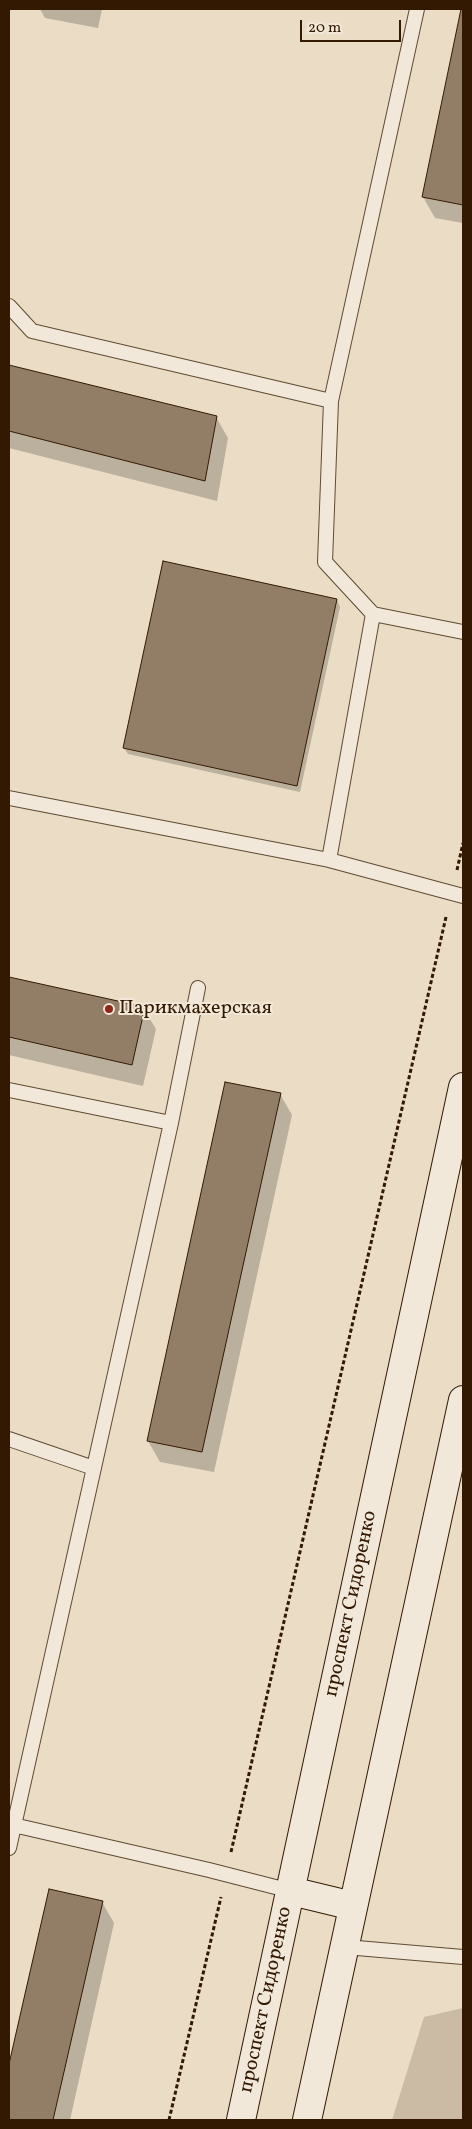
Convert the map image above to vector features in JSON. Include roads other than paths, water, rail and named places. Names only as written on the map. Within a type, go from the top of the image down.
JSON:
[{"type":"main road","name":"проспект Сидоренко","points":[[241,2120],[463,1087]]},
{"type":"main road","points":[[307,2120],[463,1400]]},
{"type":"main road","points":[[291,1891],[353,1906]]},
{"type":"lane","points":[[417,9],[330,401],[326,562],[372,614],[463,632]]},
{"type":"lane","points":[[9,306],[32,331],[330,401]]},
{"type":"lane","points":[[329,860],[372,614]]},
{"type":"lane","points":[[9,798],[329,860],[457,894]]},
{"type":"lane","points":[[9,1848],[11,1824],[172,1123],[198,988]]},
{"type":"lane","points":[[9,1090],[172,1123]]},
{"type":"lane","points":[[9,1439],[94,1468]]},
{"type":"lane","points":[[11,1824],[291,1891]]},
{"type":"lane","points":[[345,1947],[463,1957]]},
{"type":"place","name":"Парикмахерская","points":[[109,1009]]}]
